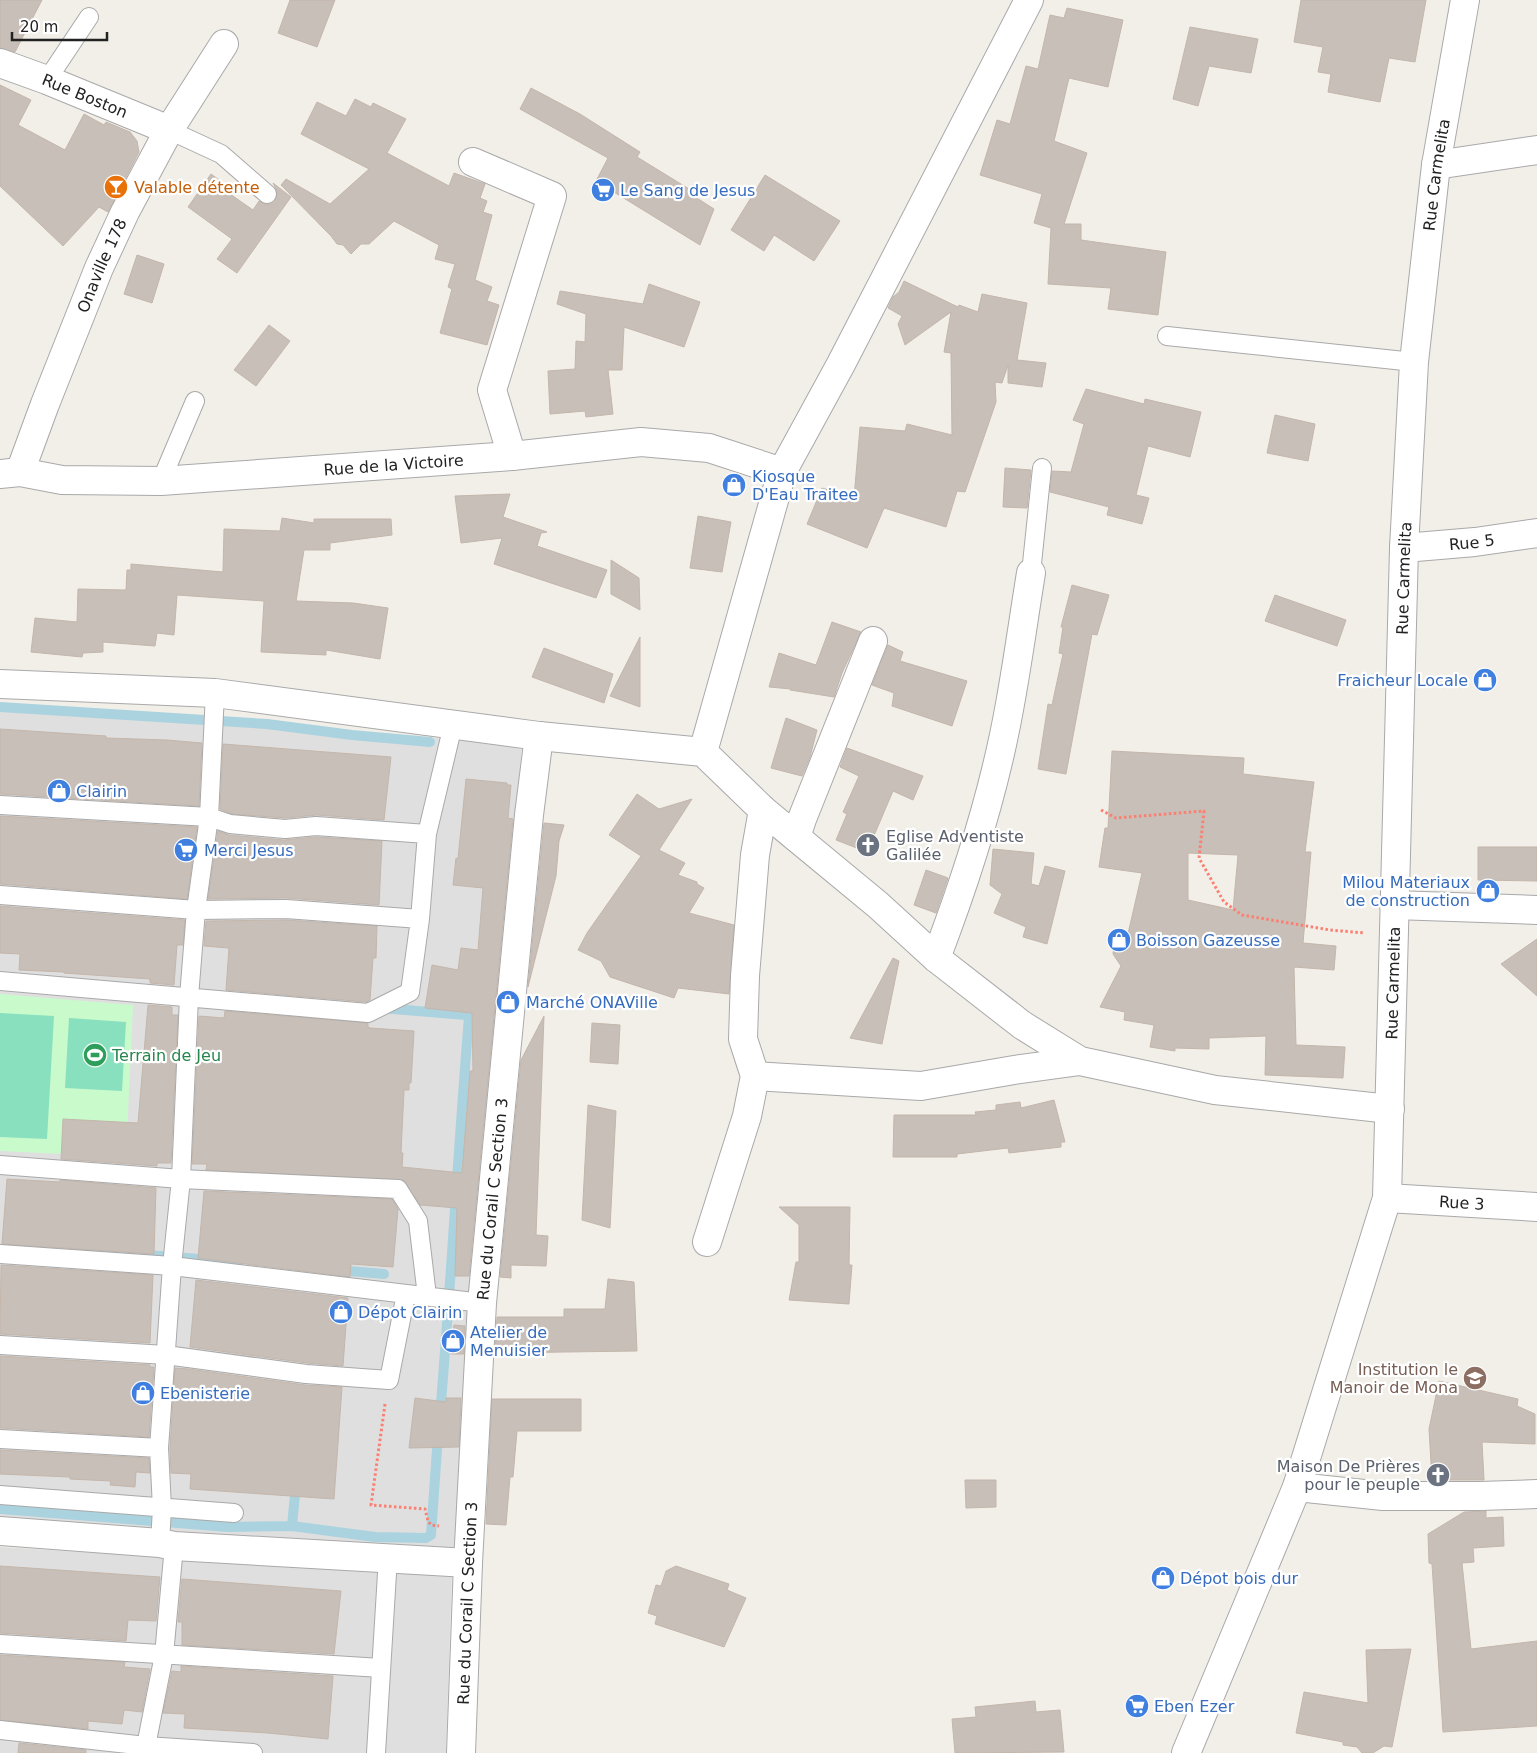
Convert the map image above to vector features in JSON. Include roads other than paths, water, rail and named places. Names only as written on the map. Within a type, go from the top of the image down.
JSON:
[{"type":"street","points":[[703,752],[782,472],[841,364],[1029,0]]},
{"type":"street","name":"Rue Carmelita","points":[[1186,1753],[1297,1488],[1387,1198],[1404,548],[1414,362],[1436,165],[1465,0]]},
{"type":"street","name":"Onaville 178","points":[[10,473],[45,404],[99,268],[125,212],[169,130],[224,44]]},
{"type":"street","name":"Rue Boston","points":[[0,63],[47,80],[169,130]]},
{"type":"street","points":[[1436,165],[1537,150]]},
{"type":"street","points":[[473,162],[552,196],[492,390],[512,456]]},
{"type":"street","name":"Rue de la Victoire","points":[[10,473],[62,480],[162,481],[512,456],[641,442],[709,448],[782,472]]},
{"type":"street","name":"Rue 5","points":[[1404,548],[1475,542],[1537,533]]},
{"type":"street","points":[[936,958],[959,898],[993,778],[1010,705],[1031,573]]},
{"type":"street","points":[[796,837],[873,641]]},
{"type":"street","points":[[0,684],[215,693],[539,736],[703,752],[763,810],[878,905],[936,958],[1022,1025],[1080,1061],[1214,1090],[1390,1109]]},
{"type":"street","name":"Rue du Corail C Section 3","points":[[461,1753],[468,1563],[482,1303],[529,815],[539,736]]},
{"type":"street","points":[[708,1242],[747,1116],[756,1076],[743,1039],[745,976],[755,855],[763,810]]},
{"type":"street","points":[[1394,905],[1537,910]]},
{"type":"street","points":[[756,1076],[921,1086],[1080,1061]]},
{"type":"street","name":"Rue 3","points":[[1387,1198],[1537,1207]]},
{"type":"street","points":[[1297,1488],[1383,1496],[1537,1494]]},
{"type":"street","points":[[0,1532],[167,1545],[468,1563]]},
{"type":"lane","points":[[47,80],[89,17]]},
{"type":"lane","points":[[169,130],[221,154],[267,194]]},
{"type":"lane","points":[[1167,336],[1414,362]]},
{"type":"lane","points":[[162,481],[195,401]]},
{"type":"lane","points":[[1031,573],[1042,468]]},
{"type":"lane","points":[[146,1749],[164,1654],[167,1545],[162,1508],[159,1448],[172,1266],[181,1179],[189,997],[196,910],[208,817],[215,693]]},
{"type":"lane","points":[[0,981],[368,1013],[410,992],[420,919],[427,834],[453,725]]},
{"type":"lane","points":[[0,804],[208,817],[230,824],[285,829],[316,826],[427,834]]},
{"type":"lane","points":[[0,895],[196,910],[286,909],[420,919]]},
{"type":"lane","points":[[0,1165],[181,1179],[398,1190],[418,1221],[427,1296]]},
{"type":"lane","points":[[0,1254],[172,1266],[482,1303]]},
{"type":"lane","points":[[0,1345],[166,1355],[306,1374],[389,1380],[406,1294]]},
{"type":"lane","points":[[0,1439],[159,1448]]},
{"type":"lane","points":[[0,1495],[234,1513]]},
{"type":"lane","points":[[376,1753],[388,1558]]},
{"type":"lane","points":[[0,1644],[381,1668]]},
{"type":"lane","points":[[0,1730],[146,1749],[253,1753]]},
{"type":"waterway","points":[[0,707],[267,724],[352,735],[430,742]]},
{"type":"waterway","points":[[381,1008],[466,1015],[469,1017],[440,1415]]},
{"type":"waterway","points":[[82,1250],[238,1262]]},
{"type":"waterway","points":[[337,1270],[384,1274]]},
{"type":"waterway","points":[[0,1509],[228,1527],[292,1526],[375,1537],[426,1538],[431,1535],[438,1435]]},
{"type":"waterway","points":[[292,1526],[296,1484]]},
{"type":"place","name":"Valable détente","points":[[116,187]]},
{"type":"place","name":"Le Sang de Jesus","points":[[603,190]]},
{"type":"place","name":"Kiosque D'Eau Traitee","points":[[734,485]]},
{"type":"place","name":"Fraicheur Locale","points":[[1485,680]]},
{"type":"place","name":"Clairin","points":[[59,791]]},
{"type":"place","name":"Eglise Adventiste Galilée","points":[[868,845]]},
{"type":"place","name":"Merci Jesus","points":[[186,850]]},
{"type":"place","name":"Milou Materiaux de construction","points":[[1488,891]]},
{"type":"place","name":"Boisson Gazeusse","points":[[1119,940]]},
{"type":"place","name":"Marché ONAVille","points":[[508,1002]]},
{"type":"place","name":"Terrain de Jeu","points":[[95,1055]]},
{"type":"place","name":"Dépot Clairin","points":[[341,1312]]},
{"type":"place","name":"Atelier de Menuisier","points":[[453,1341]]},
{"type":"place","name":"Institution le Manoir de Mona","points":[[1475,1378]]},
{"type":"place","name":"Ebenisterie","points":[[143,1393]]},
{"type":"place","name":"Maison De Prières pour le peuple","points":[[1438,1475]]},
{"type":"place","name":"Dépot bois dur","points":[[1163,1578]]},
{"type":"place","name":"Eben Ezer","points":[[1137,1706]]}]
